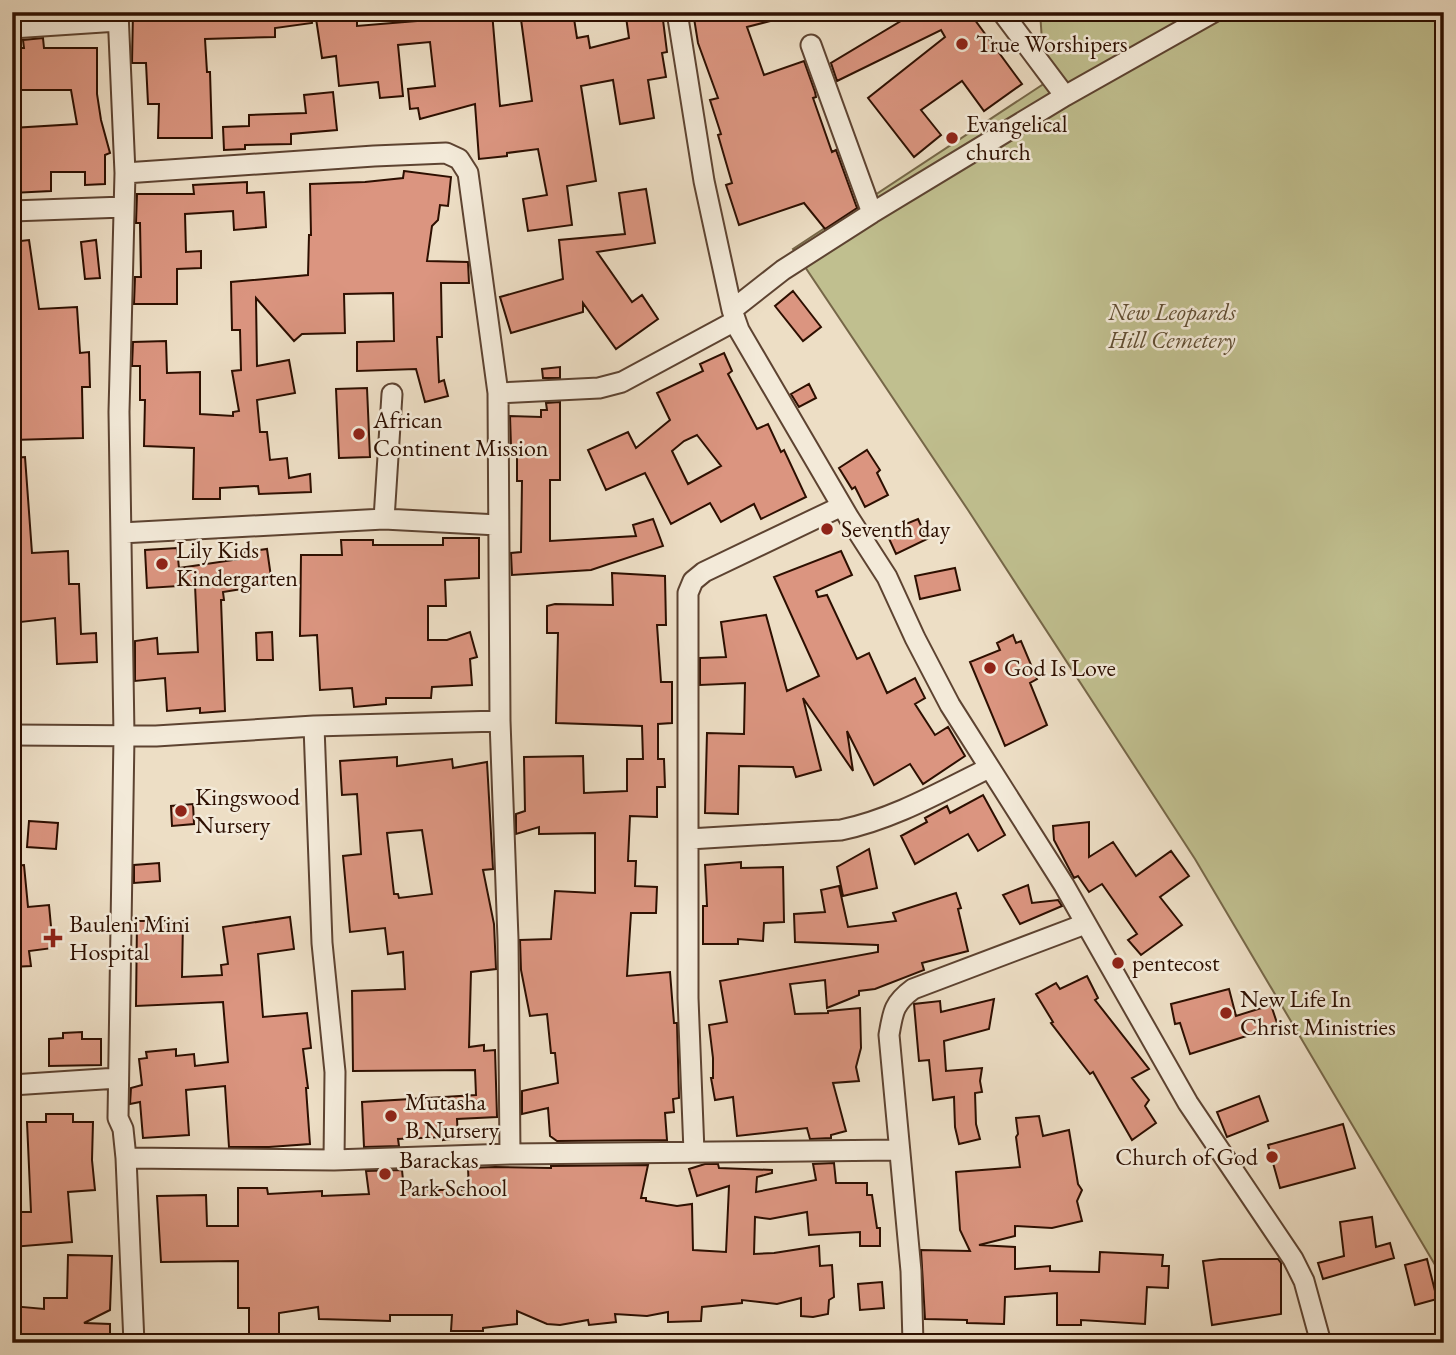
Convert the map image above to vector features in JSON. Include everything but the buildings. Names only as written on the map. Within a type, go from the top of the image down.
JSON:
[{"type":"street","points":[[677,12],[702,169],[733,316],[750,353],[887,578],[950,705],[1085,923],[1188,1103],[1293,1259],[1304,1282],[1321,1343]]},
{"type":"street","points":[[1002,12],[1065,96]]},
{"type":"street","points":[[498,393],[599,388],[622,382],[733,316],[783,270],[872,213],[1065,96],[1214,12]]},
{"type":"street","points":[[12,28],[118,17],[125,173],[118,412],[124,736],[118,1118],[123,1129],[126,1158],[134,1343]]},
{"type":"street","points":[[811,45],[872,213]]},
{"type":"street","points":[[125,173],[446,153],[459,159],[468,173],[498,393],[500,721],[508,939],[510,1154]]},
{"type":"street","points":[[12,211],[124,207]]},
{"type":"street","points":[[384,519],[392,394]]},
{"type":"street","points":[[694,1152],[688,998],[688,593],[693,581],[704,572],[842,506]]},
{"type":"street","points":[[121,533],[384,519],[498,525]]},
{"type":"street","points":[[12,736],[124,736],[314,726],[500,721]]},
{"type":"street","points":[[314,726],[322,943],[335,1072],[334,1160]]},
{"type":"street","points":[[690,839],[855,827],[876,822],[989,768]]},
{"type":"street","points":[[913,1343],[911,1271],[889,1035],[893,1013],[899,999],[913,989],[1085,923]]},
{"type":"street","points":[[12,1085],[118,1078]]},
{"type":"street","points":[[126,1158],[334,1160],[510,1154],[899,1150]]},
{"type":"green space","name":"New Leopards Hill Cemetery","points":[[1040,12],[1444,12],[1444,1280],[1195,859],[968,510],[793,249],[1045,83]]},
{"type":"place","name":"True Worshipers","points":[[962,44]]},
{"type":"place","name":"Evangelical church","points":[[952,138]]},
{"type":"place","name":"African Continent Mission","points":[[359,434]]},
{"type":"place","name":"Seventh day","points":[[827,529]]},
{"type":"place","name":"Lily Kids Kindergarten","points":[[162,564]]},
{"type":"place","name":"God Is Love","points":[[990,668]]},
{"type":"place","name":"Kingswood Nursery","points":[[181,811]]},
{"type":"place","name":"Bauleni Mini Hospital","points":[[53,938]]},
{"type":"place","name":"pentecost","points":[[1118,963]]},
{"type":"place","name":"New Life In Christ Ministries","points":[[1226,1013]]},
{"type":"place","name":"Mutasha B Nursery","points":[[391,1116]]},
{"type":"place","name":"Church of God","points":[[1272,1157]]},
{"type":"place","name":"Barackas Park School","points":[[385,1174]]}]
